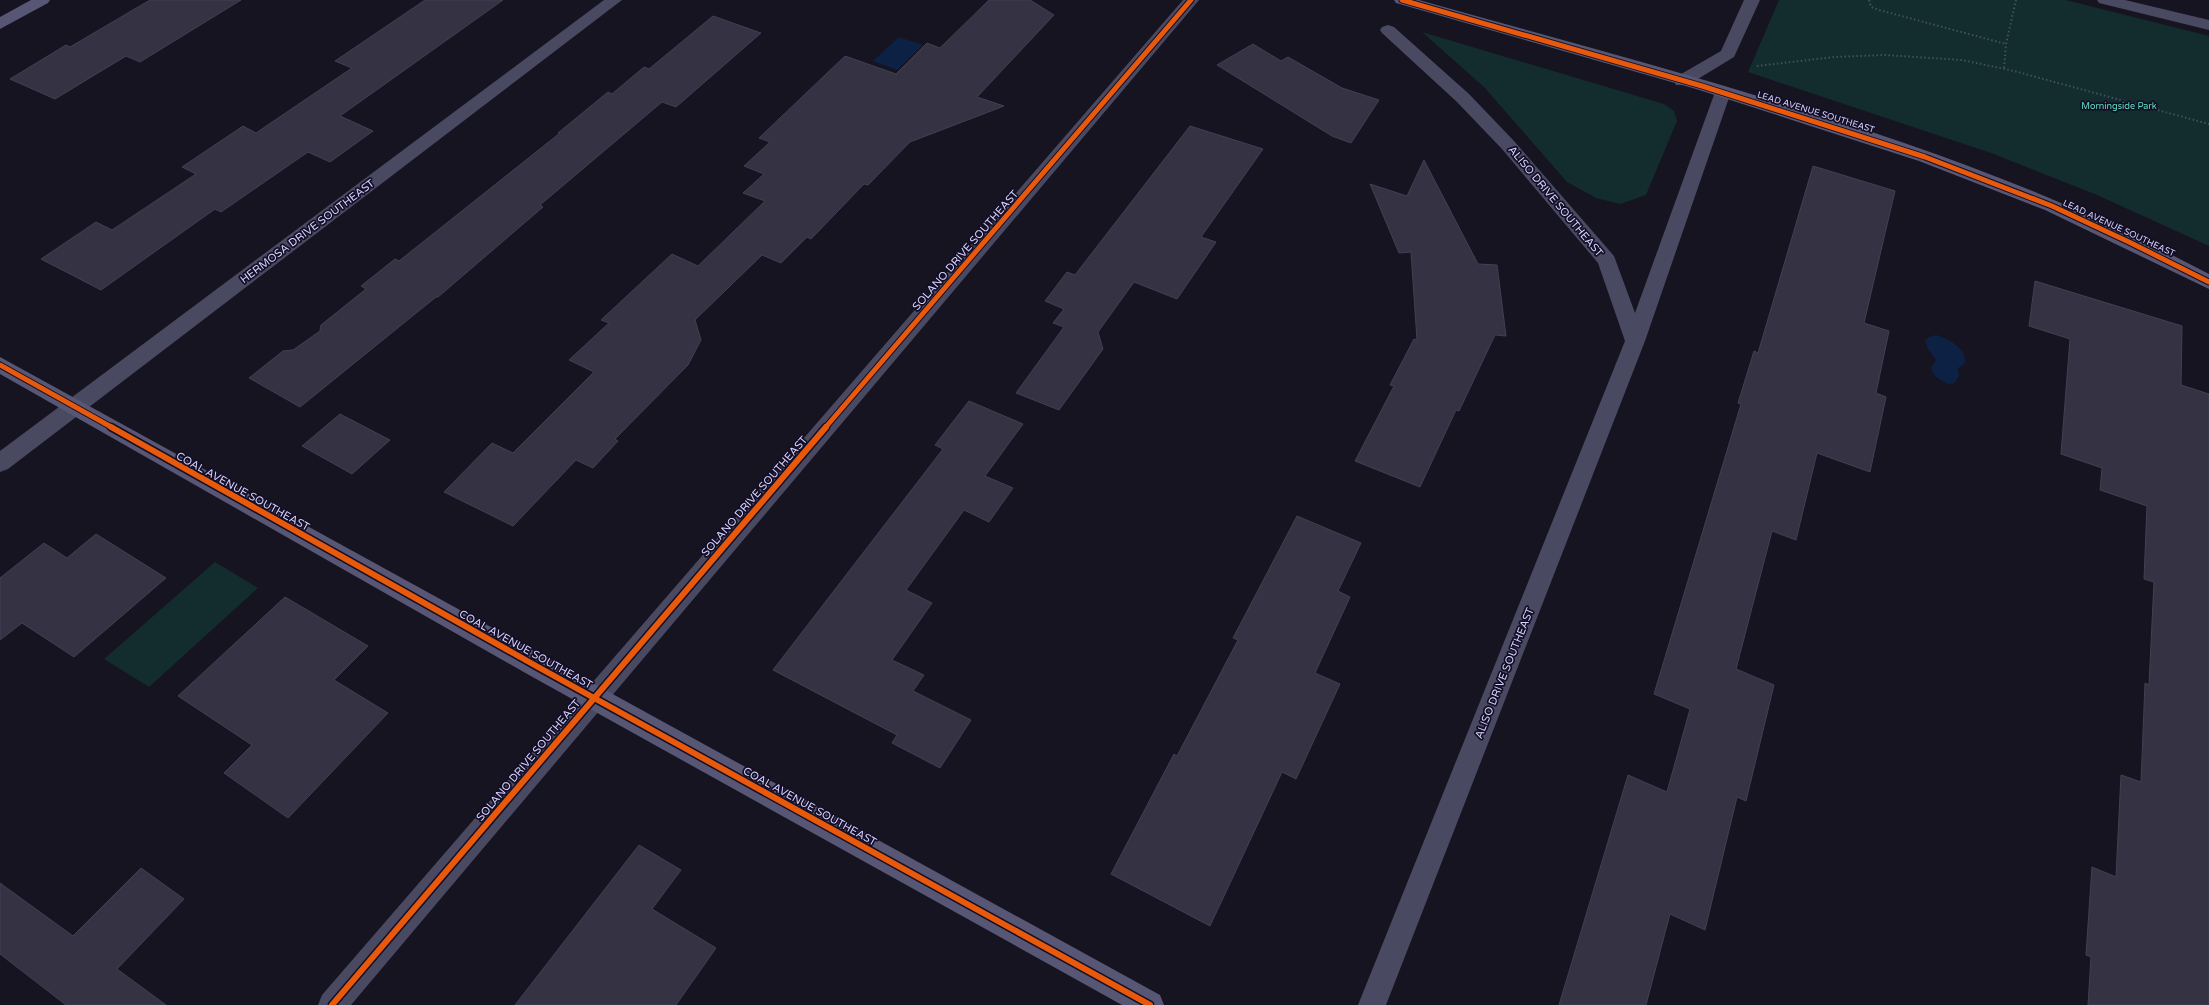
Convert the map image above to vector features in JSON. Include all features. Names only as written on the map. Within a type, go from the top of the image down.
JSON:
[{"type":"main road","points":[[0,24],[42,0]]},
{"type":"main road","name":"LEAD AVENUE SOUTHEAST","points":[[1402,0],[1723,92],[1881,142],[2000,185],[2138,245],[2209,282]]},
{"type":"main road","name":"COAL AVENUE SOUTHEAST","points":[[0,365],[594,698],[1150,1005]]},
{"type":"street","name":"HERMOSA DRIVE SOUTHEAST","points":[[0,463],[614,0]]},
{"type":"street","name":"SOLANO DRIVE SOUTHEAST","points":[[332,1005],[1191,0]]},
{"type":"street","points":[[1682,81],[1728,54],[1752,0]]},
{"type":"street","points":[[2105,0],[2209,25]]},
{"type":"street","name":"ALISO DRIVE SOUTHEAST","points":[[1388,30],[1463,98],[1508,145],[1607,262],[1635,341]]},
{"type":"street","name":"ALISO DRIVE SOUTHEAST","points":[[1372,1005],[1635,341],[1723,92]]},
{"type":"path","points":[[1869,0],[1870,8],[2006,44]]},
{"type":"path","points":[[2004,68],[2006,44],[2016,0]]},
{"type":"path","points":[[1755,66],[1826,56],[1916,55],[1962,60],[2004,68],[2209,124]]},
{"type":"green space","name":"Morningside Park","points":[[1779,0],[2066,0],[2209,36],[2209,246],[2097,195],[1991,153],[1748,72]]},
{"type":"green space","points":[[1422,32],[1664,104],[1674,111],[1677,121],[1646,195],[1620,204],[1596,198],[1567,182],[1484,87]]},
{"type":"green space","points":[[215,562],[258,588],[149,687],[104,659]]},
{"type":"water","points":[[899,37],[923,45],[897,70],[873,61]]},
{"type":"water","points":[[1936,335],[1956,344],[1963,352],[1965,357],[1965,363],[1958,368],[1959,376],[1954,383],[1949,384],[1940,380],[1932,371],[1931,368],[1936,360],[1928,349],[1925,341],[1929,337]]},
{"type":"building","points":[[150,0],[241,0],[140,62],[126,56],[55,99],[10,79],[66,45],[70,47]]},
{"type":"building","points":[[425,0],[503,0],[340,116],[373,131],[330,162],[308,152],[221,212],[215,209],[101,290],[41,259],[96,222],[112,230],[196,174],[182,167],[243,126],[256,133],[352,68],[335,61]]},
{"type":"building","points":[[989,0],[1030,0],[1054,15],[977,97],[1004,106],[910,142],[868,185],[864,184],[811,239],[807,237],[781,263],[762,255],[695,320],[701,340],[688,365],[615,439],[618,441],[593,468],[576,460],[513,526],[444,492],[492,443],[513,453],[594,372],[569,360],[609,323],[601,320],[672,254],[698,266],[765,201],[743,193],[764,174],[744,166],[770,142],[759,138],[845,56],[896,74],[927,43],[940,48]]},
{"type":"building","points":[[713,16],[761,33],[676,107],[662,102],[540,205],[543,207],[438,297],[436,297],[300,407],[249,378],[283,351],[293,350],[320,331],[321,325],[366,289],[361,286],[395,259],[399,261],[560,133],[558,133],[608,92],[612,94],[644,67],[649,69]]},
{"type":"building","points":[[1253,44],[1281,61],[1288,57],[1342,88],[1379,100],[1351,143],[1332,136],[1217,65]]},
{"type":"building","points":[[1190,126],[1263,149],[1201,237],[1216,242],[1177,299],[1134,282],[1098,332],[1103,349],[1059,410],[1016,393],[1064,327],[1053,323],[1064,309],[1045,301],[1067,272],[1075,275]]},
{"type":"building","points":[[1424,160],[1478,264],[1497,265],[1506,336],[1495,335],[1459,411],[1456,410],[1420,487],[1355,461],[1394,386],[1390,385],[1414,339],[1417,340],[1411,252],[1399,253],[1370,184],[1407,196]]},
{"type":"building","points":[[1813,166],[1895,191],[1864,323],[1889,331],[1876,393],[1886,397],[1870,472],[1817,453],[1796,540],[1772,531],[1736,669],[1774,685],[1746,801],[1737,797],[1705,930],[1670,914],[1646,1005],[1559,1005],[1628,775],[1667,792],[1690,709],[1654,694],[1741,404],[1738,403],[1754,351],[1758,353]]},
{"type":"building","points":[[2035,281],[2182,326],[2181,385],[2209,394],[2209,1005],[2088,1005],[2091,957],[2086,955],[2092,867],[2116,877],[2121,775],[2141,782],[2145,683],[2149,685],[2154,582],[2144,579],[2147,506],[2100,490],[2102,468],[2061,454],[2070,339],[2029,326]]},
{"type":"building","points":[[969,401],[1023,424],[985,476],[1013,488],[989,522],[964,510],[906,590],[932,603],[892,660],[924,675],[913,691],[971,720],[940,768],[892,743],[897,735],[773,670],[943,449],[935,445]]},
{"type":"building","points":[[340,414],[390,440],[352,474],[302,446]]},
{"type":"building","points":[[1297,516],[1361,543],[1338,591],[1350,597],[1315,673],[1340,684],[1296,779],[1282,772],[1210,926],[1111,874],[1174,754],[1177,756],[1238,640],[1233,638]]},
{"type":"building","points":[[96,534],[166,578],[74,657],[22,623],[0,640],[0,578],[44,543],[67,558]]},
{"type":"building","points":[[285,597],[368,646],[334,680],[388,713],[288,818],[224,773],[252,745],[178,696]]},
{"type":"building","points":[[639,845],[681,870],[652,909],[716,948],[676,1005],[515,1005]]},
{"type":"building","points":[[141,868],[184,899],[117,969],[166,1005],[66,1005],[0,954],[0,883],[73,936]]},
{"type":"cycle path","points":[[332,1005],[1191,0]]},
{"type":"cycle path","points":[[1402,0],[1777,108],[1925,157],[2052,206],[2157,255],[2209,282]]},
{"type":"cycle path","points":[[0,365],[538,667],[1150,1005]]}]
